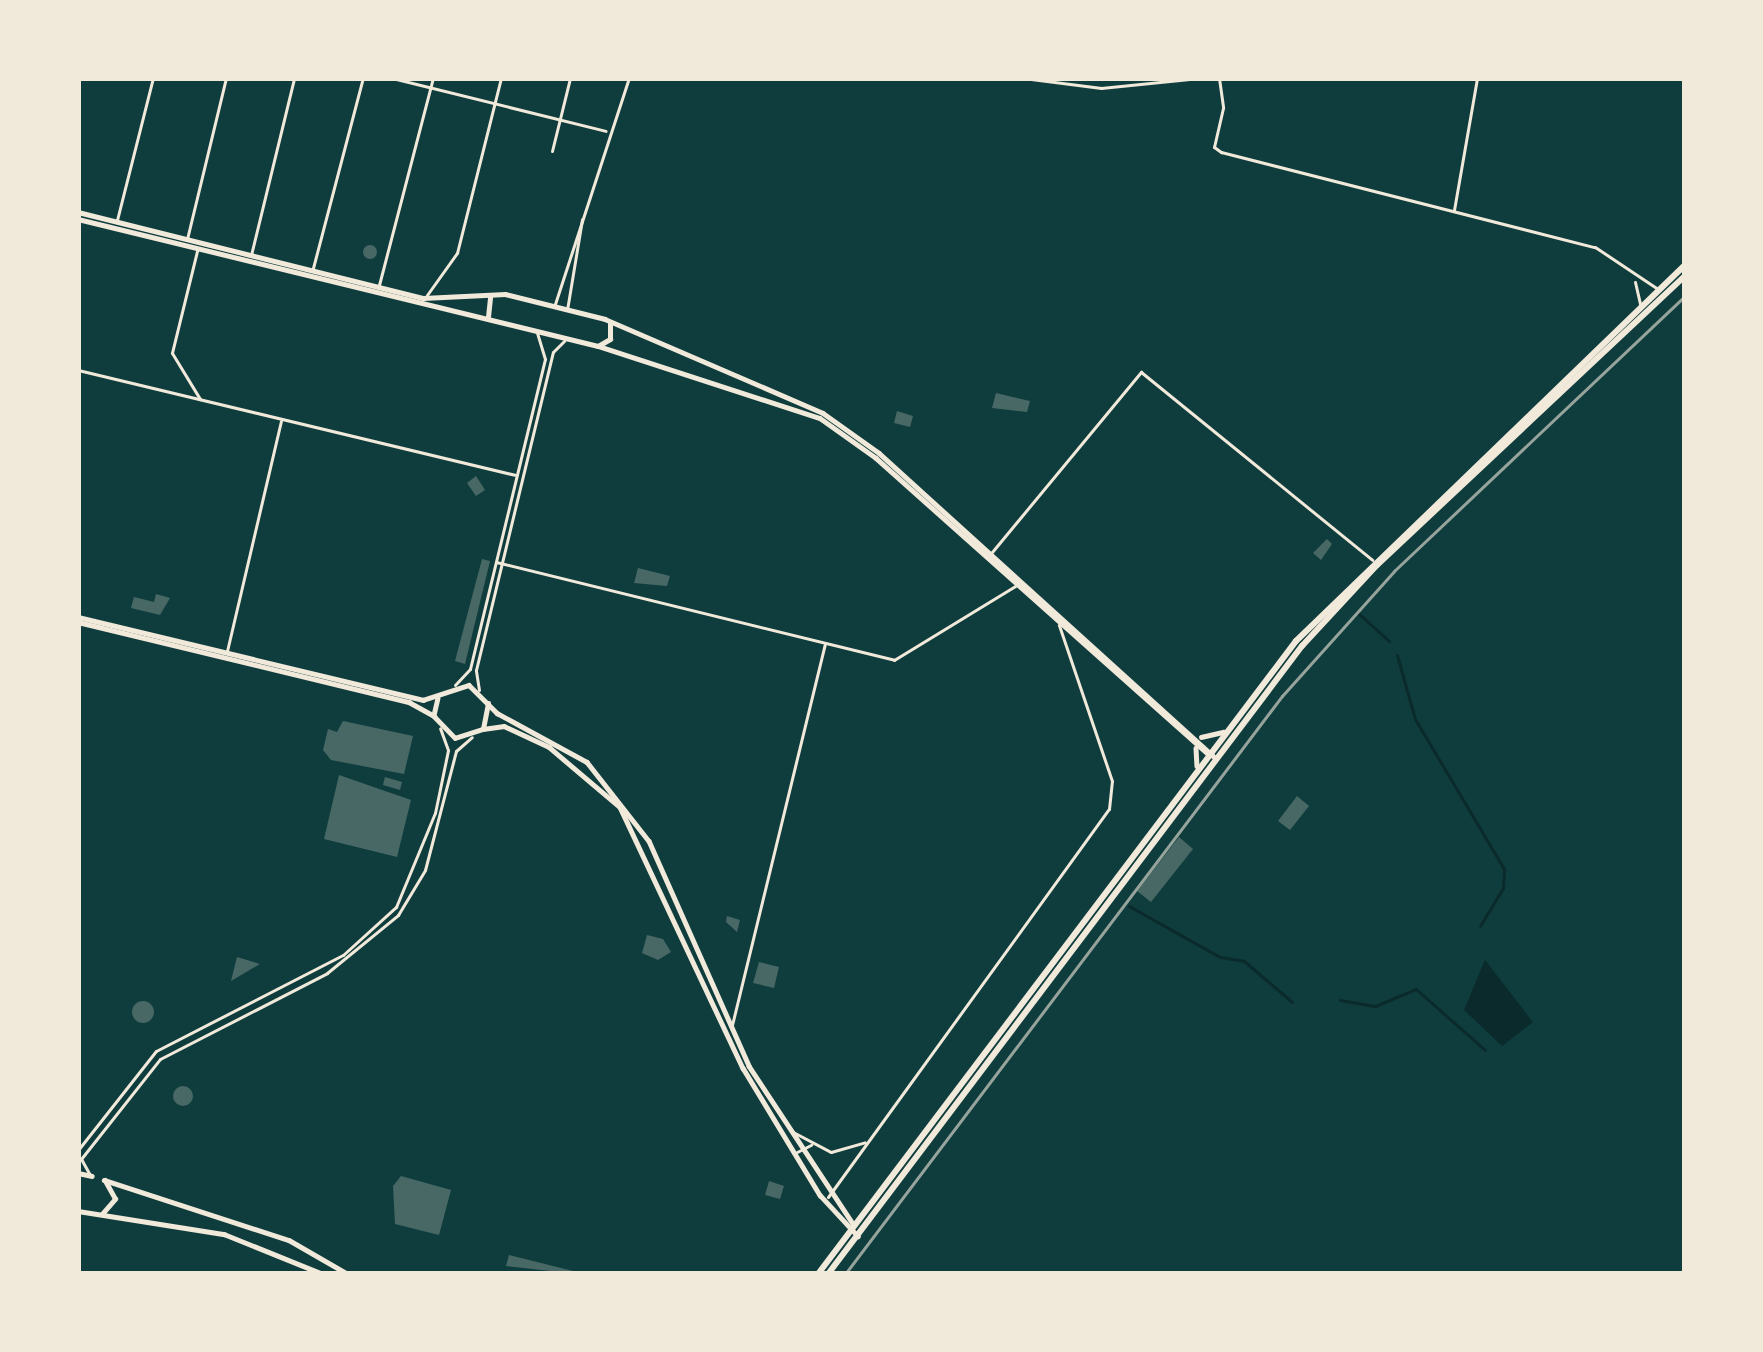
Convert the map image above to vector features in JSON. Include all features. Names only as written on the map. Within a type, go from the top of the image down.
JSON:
[{"type":"highway","points":[[818,1274],[855,1231],[1223,731],[1372,560],[1685,265]]},
{"type":"highway","points":[[828,1274],[863,1216],[1197,766],[1376,565],[1685,276]]},
{"type":"main road","points":[[78,216],[423,298],[495,295],[604,319],[823,413],[878,455],[1070,630]]},
{"type":"main road","points":[[116,225],[689,371],[820,418],[878,455]]},
{"type":"main road","points":[[491,320],[483,305],[495,295]]},
{"type":"main road","points":[[598,346],[612,335],[604,319]]},
{"type":"main road","points":[[689,371],[692,360]]},
{"type":"main road","points":[[949,520],[1210,753]]},
{"type":"main road","points":[[78,619],[423,700],[455,685],[479,690],[487,701],[596,770],[644,832],[743,1068],[832,1198],[843,1243]]},
{"type":"main road","points":[[78,619],[409,702],[434,716],[440,728],[472,736],[483,729],[518,731],[588,773],[620,807],[664,880],[731,1027],[818,1191],[855,1231]]},
{"type":"main road","points":[[434,716],[441,693]]},
{"type":"main road","points":[[483,729],[487,701]]},
{"type":"main road","points":[[1191,736],[1208,739],[1223,731]]},
{"type":"main road","points":[[1191,736],[1197,766]]},
{"type":"main road","points":[[78,1173],[289,1240],[348,1274]]},
{"type":"main road","points":[[96,1215],[115,1199],[104,1180]]},
{"type":"main road","points":[[818,1191],[832,1198]]},
{"type":"main road","points":[[78,1211],[236,1237],[323,1274]]},
{"type":"main road","points":[[840,1216],[863,1216]]},
{"type":"street","points":[[116,225],[153,78]]},
{"type":"street","points":[[187,239],[226,78]]},
{"type":"street","points":[[251,255],[294,78]]},
{"type":"street","points":[[313,271],[362,78]]},
{"type":"street","points":[[392,78],[606,130]]},
{"type":"street","points":[[379,286],[433,78]]},
{"type":"street","points":[[423,298],[457,253],[501,78]]},
{"type":"street","points":[[552,152],[570,78]]},
{"type":"street","points":[[554,306],[606,130],[629,78]]},
{"type":"street","points":[[1023,78],[1094,88],[1199,78]]},
{"type":"street","points":[[1219,78],[1223,108],[1214,146],[1221,152],[1595,247],[1634,280],[1659,290]]},
{"type":"street","points":[[1454,210],[1477,78]]},
{"type":"street","points":[[567,310],[584,206]]},
{"type":"street","points":[[198,249],[172,353],[201,399]]},
{"type":"street","points":[[1634,280],[1641,307]]},
{"type":"street","points":[[479,690],[476,667],[546,357],[536,331]]},
{"type":"street","points":[[455,685],[470,669],[553,352],[568,339]]},
{"type":"street","points":[[78,370],[517,476]]},
{"type":"street","points":[[991,553],[1141,372],[1372,560]]},
{"type":"street","points":[[226,653],[282,419]]},
{"type":"street","points":[[499,562],[894,660],[1017,585]]},
{"type":"street","points":[[832,1198],[867,1141],[1109,809],[1112,781],[1059,623]]},
{"type":"street","points":[[1066,643],[1070,630]]},
{"type":"street","points":[[731,1027],[826,643]]},
{"type":"street","points":[[78,1150],[156,1052],[344,956],[396,907],[433,823],[448,750],[440,728]]},
{"type":"street","points":[[92,1176],[81,1159],[160,1059],[327,974],[398,915],[425,870],[456,751],[472,736]]},
{"type":"street","points":[[788,1128],[812,1144],[843,1153],[867,1141]]},
{"type":"street","points":[[799,1150],[812,1144]]},
{"type":"street","points":[[843,1153],[849,1171]]},
{"type":"water","points":[[1485,960],[1533,1022],[1502,1046],[1464,1010]]},
{"type":"building","points":[[370,245],[377,252],[370,259],[363,252]]},
{"type":"building","points":[[996,393],[1030,401],[1027,412],[992,408]]},
{"type":"building","points":[[897,411],[913,416],[910,427],[894,423]]},
{"type":"building","points":[[476,476],[485,490],[476,496],[467,483]]},
{"type":"building","points":[[1327,539],[1332,544],[1321,560],[1313,553]]},
{"type":"building","points":[[482,559],[490,561],[465,664],[455,661]]},
{"type":"building","points":[[638,568],[670,576],[667,586],[634,583]]},
{"type":"building","points":[[156,594],[170,598],[160,615],[131,608],[134,597],[154,602]]},
{"type":"building","points":[[343,721],[413,736],[404,774],[331,760],[323,750],[328,729],[337,732]]},
{"type":"building","points":[[339,775],[411,800],[397,857],[324,839]]},
{"type":"building","points":[[385,777],[402,782],[400,790],[383,785]]},
{"type":"building","points":[[1297,796],[1309,806],[1290,830],[1278,821]]},
{"type":"building","points":[[1179,837],[1193,849],[1151,902],[1137,891]]},
{"type":"building","points":[[727,916],[740,920],[737,932],[726,922]]},
{"type":"building","points":[[647,935],[663,939],[671,952],[658,960],[642,953]]},
{"type":"building","points":[[237,957],[260,964],[231,981]]},
{"type":"building","points":[[759,962],[779,967],[774,988],[753,983]]},
{"type":"building","points":[[143,1001],[154,1012],[143,1023],[132,1012]]},
{"type":"building","points":[[183,1086],[193,1096],[183,1106],[173,1096]]},
{"type":"building","points":[[401,1176],[451,1190],[439,1235],[395,1224],[393,1186]]},
{"type":"building","points":[[769,1181],[784,1186],[780,1199],[765,1195]]},
{"type":"building","points":[[509,1255],[577,1272],[577,1274],[506,1266]]},
{"type":"waterway","points":[[1358,613],[1389,641]]},
{"type":"waterway","points":[[1397,655],[1415,719],[1504,869],[1503,888],[1480,926]]},
{"type":"waterway","points":[[1129,906],[1220,957],[1244,961],[1292,1002]]},
{"type":"waterway","points":[[1340,1000],[1375,1006],[1416,989],[1485,1050]]},
{"type":"railway","points":[[845,1274],[1282,696],[1394,571],[1685,296]]}]
